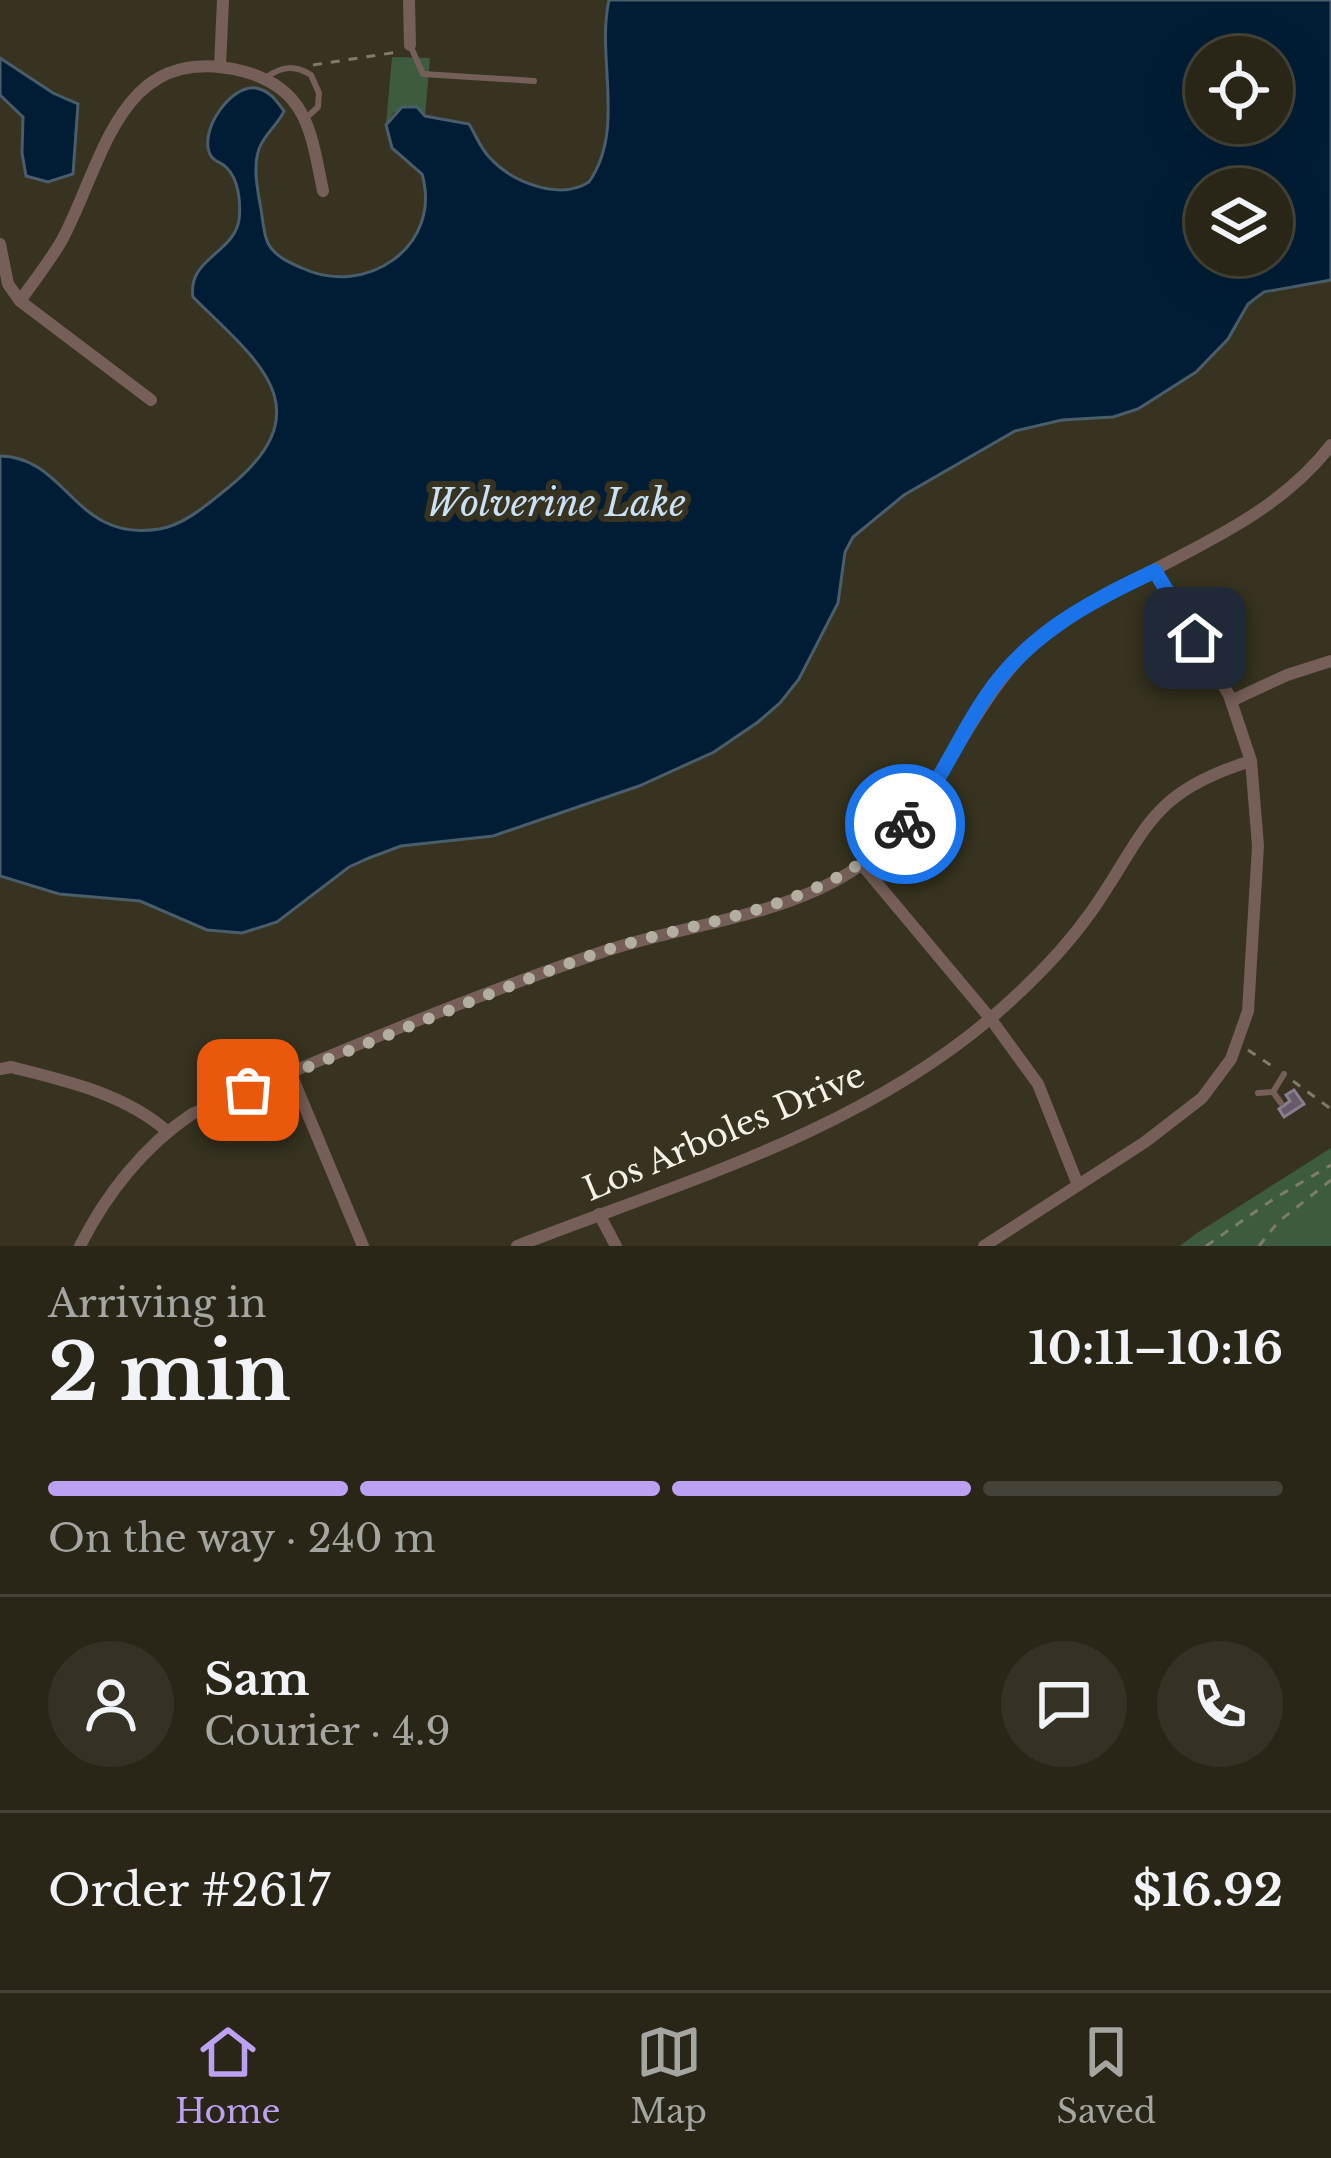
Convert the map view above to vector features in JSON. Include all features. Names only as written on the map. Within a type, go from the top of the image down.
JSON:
[{"type":"street","points":[[220,66],[223,0]]},
{"type":"street","points":[[409,0],[410,45]]},
{"type":"street","points":[[20,301],[60,243],[116,117],[143,86],[178,70],[220,66],[266,78],[296,101],[306,118],[323,191]]},
{"type":"street","points":[[0,244],[8,284],[20,301],[151,400]]},
{"type":"street","points":[[80,1246],[113,1192],[167,1131],[193,1114],[605,950],[774,905],[842,878],[862,865],[918,810],[985,697],[1013,661],[1079,609],[1208,542],[1293,484],[1331,445]]},
{"type":"street","points":[[984,1246],[1202,1098],[1231,1059],[1248,1011],[1258,846],[1250,760],[1232,701],[1155,571]]},
{"type":"street","points":[[1232,701],[1331,661]]},
{"type":"street","name":"Los Arboles Drive","points":[[517,1246],[820,1127],[884,1095],[990,1018],[1090,915],[1156,812],[1181,790],[1250,760]]},
{"type":"street","points":[[862,865],[990,1018],[1038,1084],[1078,1185]]},
{"type":"street","points":[[4,1064],[140,1108],[167,1131]]},
{"type":"street","points":[[291,1074],[363,1246]]},
{"type":"street","points":[[599,1214],[616,1246]]},
{"type":"lane","points":[[410,45],[423,74],[534,81]]},
{"type":"lane","points":[[266,78],[278,69],[290,68],[311,75],[319,93],[318,106],[306,118]]},
{"type":"lane","points":[[1273,1092],[1284,1074]]},
{"type":"lane","points":[[1258,1093],[1273,1092]]},
{"type":"lane","points":[[1273,1092],[1281,1102]]},
{"type":"path","points":[[290,68],[380,56],[410,45]]},
{"type":"path","points":[[1207,1246],[1331,1165]]},
{"type":"path","points":[[1259,1246],[1278,1222],[1331,1180]]},
{"type":"green space","points":[[392,57],[430,58],[425,116],[394,112],[386,125]]},
{"type":"green space","points":[[1331,1148],[1331,1246],[1180,1246],[1197,1233]]},
{"type":"water","name":"Wolverine Lake","points":[[609,0],[1331,0],[1331,280],[1264,292],[1248,304],[1228,339],[1196,372],[1138,409],[1015,431],[904,495],[853,537],[845,552],[838,603],[799,679],[780,703],[714,752],[639,786],[493,836],[401,846],[349,867],[277,922],[242,933],[207,930],[140,901],[59,894],[0,876],[0,456],[42,470],[108,524],[131,530],[159,529],[187,518],[229,487],[258,459],[273,433],[277,409],[271,386],[238,342],[193,297],[197,274],[229,241],[239,220],[234,178],[212,158],[208,146],[212,123],[227,101],[256,88],[272,96],[284,111],[261,144],[256,163],[265,233],[268,244],[281,257],[326,276],[373,271],[394,260],[421,224],[422,174],[392,148],[386,125],[402,107],[417,107],[425,116],[469,124],[499,167],[536,186],[564,190],[589,182],[600,161],[608,117]]},
{"type":"water","points":[[0,58],[78,104],[73,174],[48,182],[26,176],[23,117],[0,95]]},
{"type":"building","points":[[1294,1090],[1304,1104],[1284,1117],[1279,1109],[1290,1101],[1286,1095]]},
{"type":"way so far","points":[[248,1090],[605,950],[774,905],[820,887],[862,865],[905,824]]},
{"type":"route","points":[[905,824],[1013,661],[1079,609],[1155,571],[1195,638]]}]
